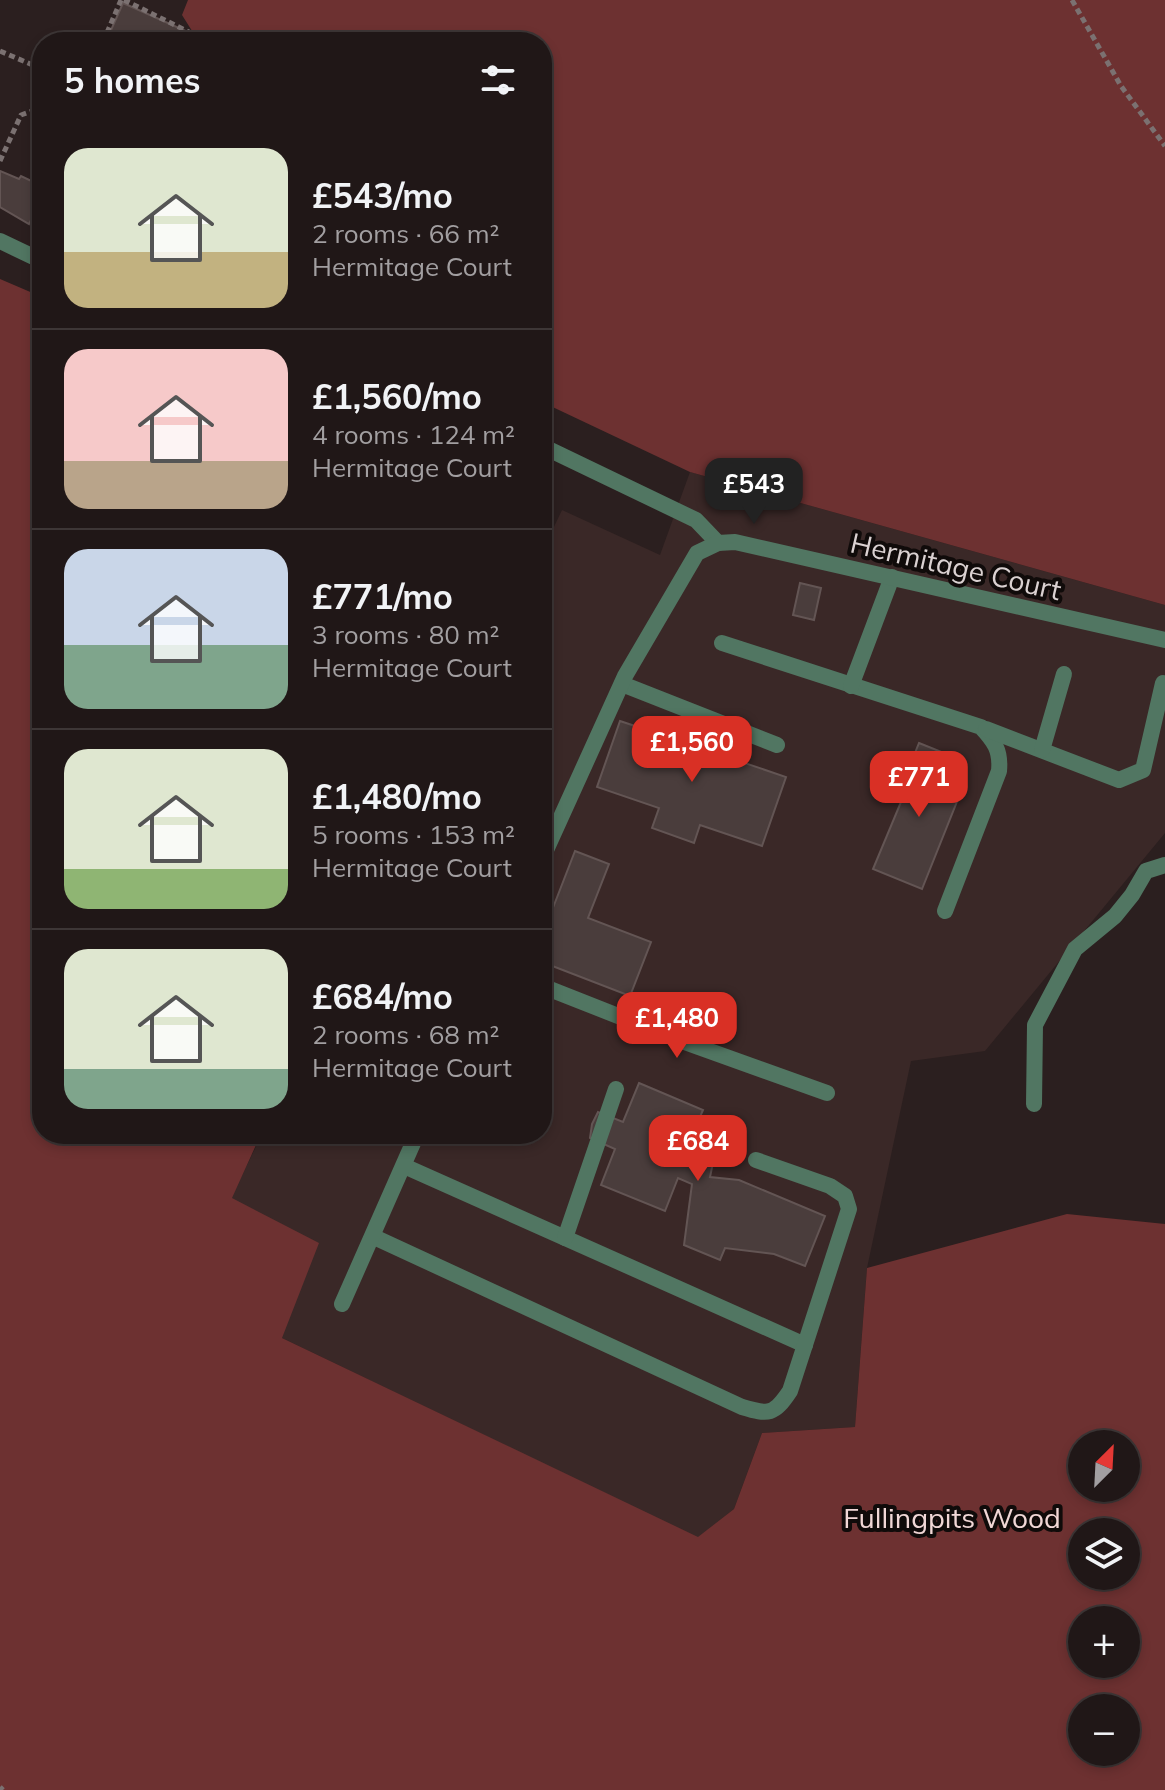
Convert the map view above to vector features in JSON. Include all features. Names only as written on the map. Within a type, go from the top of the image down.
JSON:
[{"type":"street","points":[[0,241],[32,256]]},
{"type":"street","points":[[552,451],[696,520],[718,543],[697,553],[622,684],[552,837]]},
{"type":"street","name":"Hermitage Court","points":[[718,543],[735,542],[1165,640]]},
{"type":"street","points":[[851,686],[892,577]]},
{"type":"street","points":[[722,643],[981,727],[1119,780],[1143,770],[1163,683]]},
{"type":"street","points":[[1042,750],[1064,674]]},
{"type":"street","points":[[622,684],[777,745]]},
{"type":"street","points":[[945,911],[999,771],[996,743],[981,727]]},
{"type":"street","points":[[1034,1104],[1035,1025],[1075,949],[1115,916],[1146,871],[1165,865]]},
{"type":"street","points":[[552,990],[827,1093]]},
{"type":"street","points":[[565,1238],[616,1089]]},
{"type":"street","points":[[342,1304],[413,1144]]},
{"type":"street","points":[[374,1237],[763,1414],[779,1408],[790,1391],[849,1209],[845,1196],[830,1186],[756,1160]]},
{"type":"street","points":[[404,1166],[805,1345]]},
{"type":"path","points":[[108,32],[122,0],[189,32]]},
{"type":"path","points":[[1072,0],[1121,86],[1165,146]]},
{"type":"path","points":[[0,51],[32,65]]},
{"type":"path","points":[[0,161],[21,115],[32,111]]},
{"type":"shaded area","points":[[690,472],[1165,605],[1165,833],[985,1051],[911,1061],[867,1268],[855,1427],[762,1433],[734,1509],[698,1538],[282,1338],[231,1198],[257,1144],[552,1144],[552,531],[562,510],[660,555]]},
{"type":"green space","points":[[188,0],[1165,0],[1165,605],[690,472],[552,407],[552,32],[193,32],[182,15]]},
{"type":"green space","name":"Fullingpits Wood","points":[[0,279],[32,293],[32,1144],[256,1144],[232,1198],[319,1243],[282,1338],[698,1537],[734,1509],[762,1433],[855,1427],[867,1268],[1067,1214],[1165,1224],[1165,1790],[0,1790]]},
{"type":"building","points":[[123,3],[188,32],[110,32]]},
{"type":"building","points":[[0,171],[32,181],[32,221],[29,224],[0,207]]},
{"type":"building","points":[[800,583],[821,588],[814,620],[793,615]]},
{"type":"building","points":[[620,721],[689,744],[696,726],[722,734],[715,753],[786,777],[762,846],[700,825],[694,843],[652,828],[659,808],[597,787]]},
{"type":"building","points":[[919,743],[954,757],[942,787],[960,794],[922,889],[873,869],[901,802],[896,800]]},
{"type":"building","points":[[575,851],[609,864],[588,918],[651,942],[630,996],[552,966],[552,910]]},
{"type":"building","points":[[639,1083],[703,1110],[689,1142],[715,1153],[710,1177],[739,1180],[825,1216],[805,1266],[774,1254],[725,1248],[720,1260],[684,1245],[692,1184],[678,1178],[665,1211],[601,1185],[615,1149],[590,1138],[592,1124],[598,1112],[623,1122]]}]
